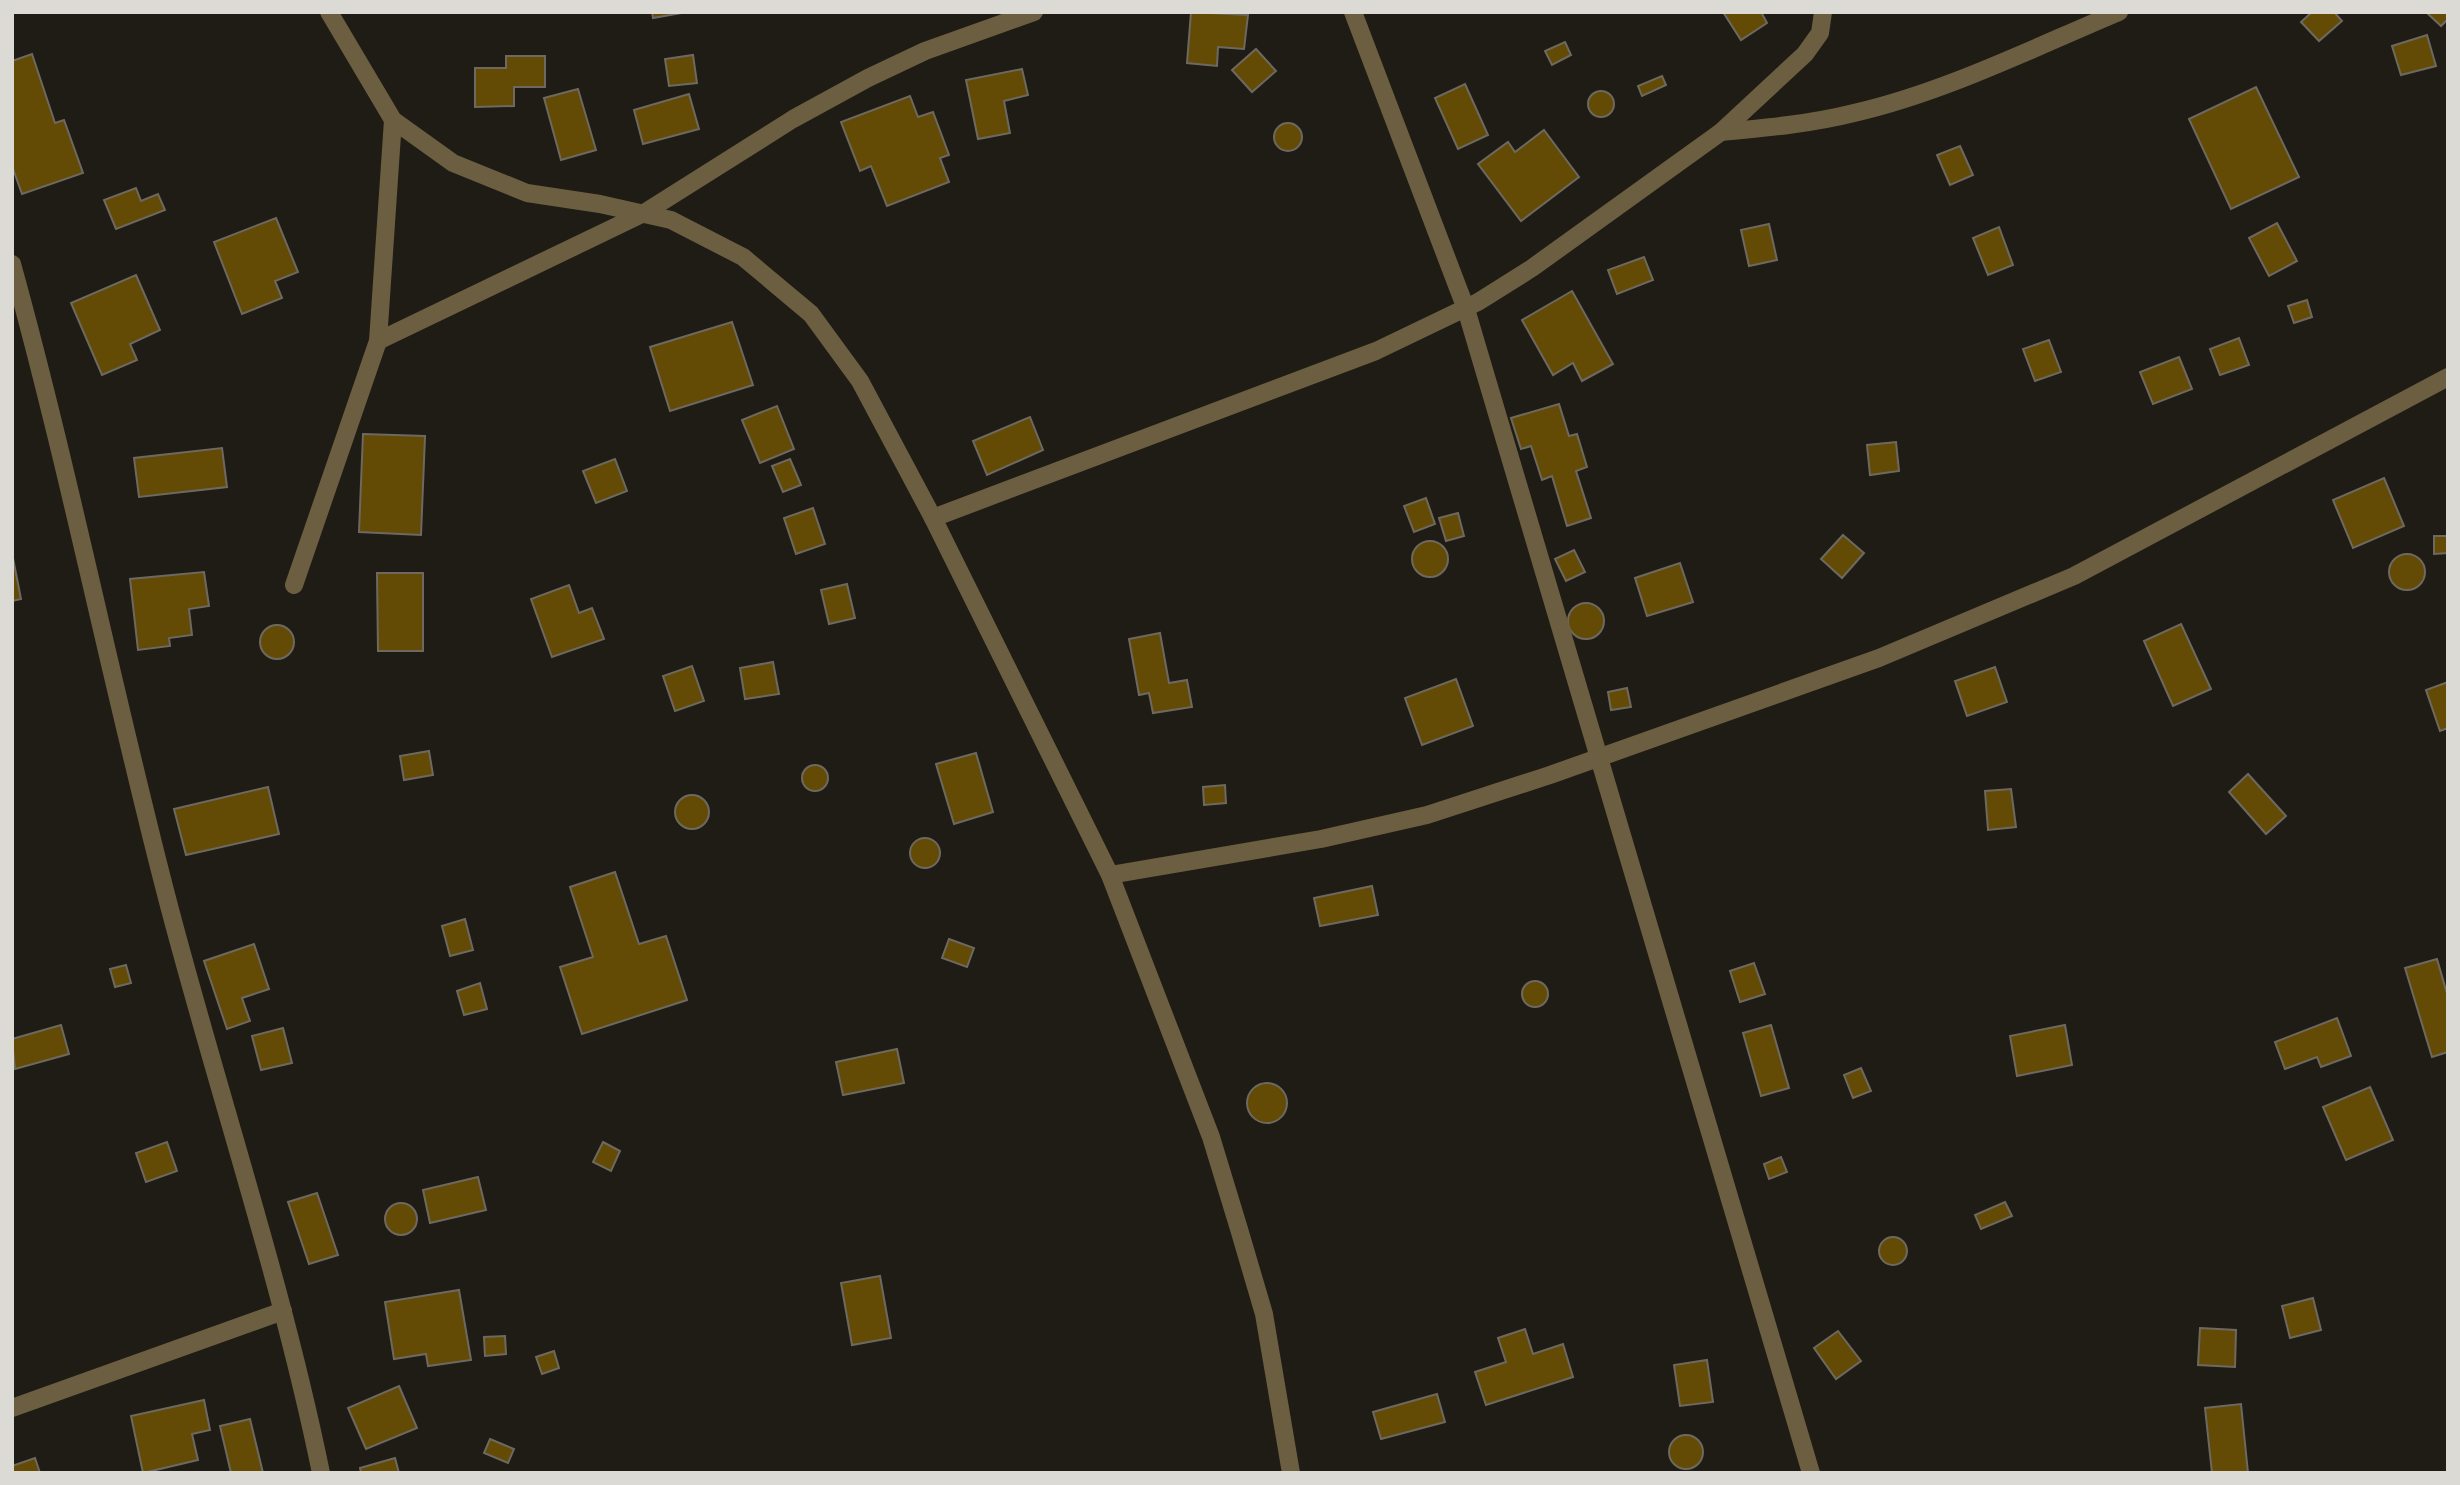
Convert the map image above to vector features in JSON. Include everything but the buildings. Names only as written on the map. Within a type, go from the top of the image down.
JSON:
[{"type":"street","points":[[329,12],[393,120],[453,163],[527,193],[644,212],[671,220],[743,257],[811,314],[860,381],[933,518],[1110,875],[1211,1136],[1239,1229],[1264,1314],[1290,1473]]},
{"type":"street","points":[[378,341],[644,212],[793,119],[868,78],[925,51],[1034,12]]},
{"type":"street","points":[[1353,12],[1466,309],[1811,1473]]},
{"type":"street","points":[[933,518],[1377,351],[1466,309],[1532,268],[1721,132],[1805,54],[1820,33],[1823,12]]},
{"type":"street","points":[[1721,132],[1796,124],[1855,113],[1949,82],[2119,12]]},
{"type":"street","points":[[293,585],[378,341],[393,120]]},
{"type":"street","points":[[12,264],[47,391],[166,895],[300,1373],[321,1473]]},
{"type":"street","points":[[1110,875],[1321,839],[1427,815],[1597,758],[1879,657],[2074,576],[2448,377]]},
{"type":"street","points":[[12,1408],[283,1311]]}]
